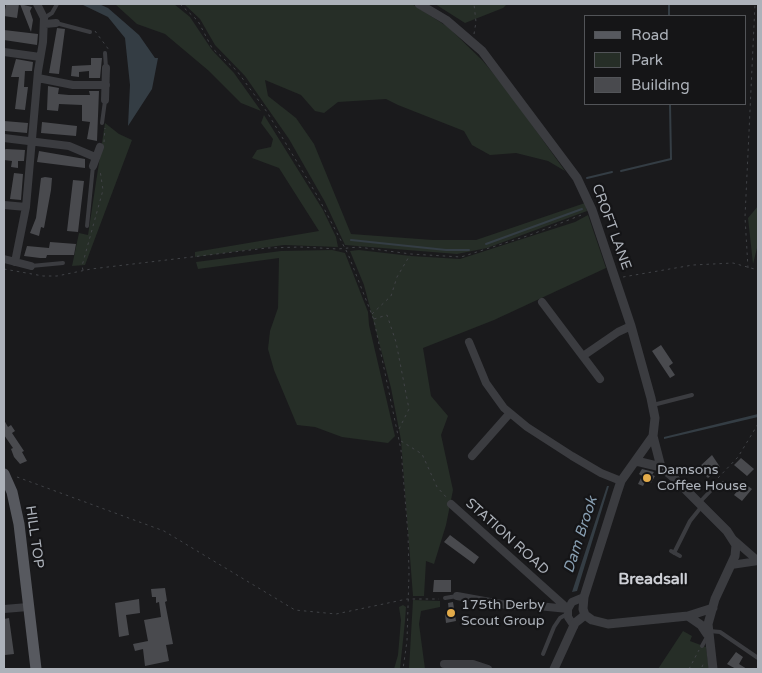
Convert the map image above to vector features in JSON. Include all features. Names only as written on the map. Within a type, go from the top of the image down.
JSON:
[{"type":"main road","name":"HILL TOP","points":[[5,476],[16,507],[36,669]]},
{"type":"street","points":[[15,262],[26,207],[44,21],[36,4]]},
{"type":"street","name":"CROFT LANE","points":[[419,4],[446,20],[472,42],[494,66],[571,168],[582,188],[592,210],[631,326],[653,405],[655,418],[653,436]]},
{"type":"street","points":[[44,21],[56,23]]},
{"type":"street","points":[[4,52],[40,57]]},
{"type":"street","points":[[105,100],[106,68]]},
{"type":"street","points":[[38,78],[73,85],[106,84]]},
{"type":"street","points":[[4,138],[69,146],[95,157]]},
{"type":"street","points":[[96,165],[95,157],[101,147]]},
{"type":"street","points":[[4,205],[26,207]]},
{"type":"street","points":[[4,259],[31,266]]},
{"type":"street","points":[[542,302],[600,380]]},
{"type":"street","points":[[583,356],[618,332],[631,326]]},
{"type":"street","points":[[469,342],[490,391],[510,414],[582,462],[601,473],[622,481]]},
{"type":"street","points":[[465,362],[475,359]]},
{"type":"street","points":[[472,456],[510,414]]},
{"type":"street","points":[[476,436],[483,442]]},
{"type":"street","points":[[653,436],[622,481],[584,597],[583,609],[585,615],[592,620],[608,624],[688,616],[713,608]]},
{"type":"street","points":[[653,436],[661,467]]},
{"type":"street","points":[[639,458],[661,467],[672,476],[734,540],[758,561]]},
{"type":"street","name":"STATION ROAD","points":[[451,504],[568,612],[574,626]]},
{"type":"street","points":[[713,669],[708,633],[713,608],[736,550],[734,540]]},
{"type":"street","points":[[731,565],[758,561]]},
{"type":"street","points":[[457,596],[512,606],[538,606],[568,612],[572,602],[584,597]]},
{"type":"street","points":[[4,609],[28,607]]},
{"type":"street","points":[[554,669],[574,626],[585,615]]},
{"type":"street","points":[[688,616],[702,625],[708,633]]},
{"type":"street","points":[[444,664],[473,664],[488,669]]},
{"type":"lane","points":[[44,21],[57,4]]},
{"type":"lane","points":[[56,23],[92,31]]},
{"type":"lane","points":[[106,68],[108,54]]},
{"type":"lane","points":[[102,123],[105,100]]},
{"type":"lane","points":[[87,226],[96,165]]},
{"type":"lane","points":[[31,266],[63,263]]},
{"type":"lane","points":[[653,405],[692,395]]},
{"type":"lane","points":[[680,556],[673,552],[700,504],[716,485],[723,484],[727,486]]},
{"type":"lane","points":[[445,598],[457,596]]},
{"type":"lane","points":[[543,654],[554,627],[560,618],[568,612]]},
{"type":"lane","points":[[702,646],[708,633],[720,632],[758,658]]},
{"type":"path","points":[[180,4],[198,21],[212,48],[237,71],[267,112],[318,197],[344,247],[372,314],[399,430],[401,450],[408,534],[409,598],[404,669]]},
{"type":"path","points":[[472,42],[476,22],[474,4]]},
{"type":"path","points":[[748,268],[745,217],[755,4]]},
{"type":"path","points":[[92,31],[108,46],[108,54]]},
{"type":"path","points":[[101,147],[107,120]]},
{"type":"path","points":[[84,271],[82,266],[103,190],[96,165]]},
{"type":"path","points":[[4,269],[43,276],[267,248],[358,247],[411,254],[462,257],[482,252],[592,210]]},
{"type":"path","points":[[372,314],[391,296],[397,277],[411,254]]},
{"type":"path","points":[[615,279],[693,265],[733,263],[758,270]]},
{"type":"path","points":[[374,320],[387,314],[396,342],[410,409],[399,430]]},
{"type":"path","points":[[715,481],[738,457],[758,424]]},
{"type":"path","points":[[400,441],[422,454],[437,486],[451,504]]},
{"type":"path","points":[[401,450],[408,446]]},
{"type":"path","points":[[5,476],[29,481],[164,531],[295,610],[336,614],[409,598],[445,598]]},
{"type":"path","points":[[689,669],[702,646]]},
{"type":"green space","points":[[115,4],[174,4],[190,17],[212,50],[234,73],[261,111],[241,103],[209,71],[165,34],[137,24]]},
{"type":"green space","points":[[184,4],[412,4],[448,27],[483,61],[507,90],[565,171],[548,161],[516,153],[490,155],[472,145],[464,131],[386,99],[338,102],[324,113],[315,111],[301,95],[265,80],[268,96],[296,118],[314,144],[351,234],[433,240],[476,240],[585,203],[587,211],[487,248],[457,254],[345,245],[325,202],[289,139],[245,76],[215,45],[200,19]]},
{"type":"green space","points":[[435,4],[507,4],[503,8],[465,23]]},
{"type":"green space","points":[[264,115],[323,210],[336,237],[338,247],[284,245],[195,257],[195,252],[319,231],[279,168],[252,158],[257,150],[271,147],[273,139],[261,123]]},
{"type":"green space","points":[[105,123],[119,134],[132,140],[85,265],[72,266],[79,233],[88,235]]},
{"type":"green space","points":[[758,206],[758,244],[753,264],[748,218]]},
{"type":"green space","points":[[588,215],[606,268],[494,320],[423,348],[431,396],[448,416],[441,435],[453,490],[446,525],[434,564],[426,561],[424,596],[413,596],[401,440],[391,388],[364,285],[350,251],[359,250],[460,259],[575,222]]},
{"type":"green space","points":[[332,250],[345,253],[368,312],[369,325],[395,436],[388,443],[342,437],[315,427],[297,425],[274,370],[268,349],[270,331],[278,308],[279,258],[198,269],[196,262],[281,251]]},
{"type":"green space","points":[[413,600],[440,601],[440,607],[421,611],[419,624],[425,669],[409,669]]},
{"type":"green space","points":[[403,605],[406,607],[400,669],[394,669],[398,655],[401,620],[399,607]]},
{"type":"green space","points":[[683,631],[692,636],[690,641],[706,647],[709,669],[658,669]]},
{"type":"shaded area","points":[[81,4],[99,4],[108,8],[139,35],[155,58],[158,58],[152,89],[128,126],[130,85],[125,38],[108,17]]},
{"type":"shaded area","points":[[758,414],[758,417],[664,439],[664,437]]},
{"type":"shaded area","points":[[607,486],[609,486],[577,591],[572,592]]},
{"type":"building","points":[[6,4],[19,4],[17,18],[4,16]]},
{"type":"building","points":[[20,4],[32,7],[30,11],[33,20],[31,32]]},
{"type":"building","points":[[57,28],[65,29],[59,74],[49,73]]},
{"type":"building","points":[[4,30],[38,34],[37,45],[4,40]]},
{"type":"building","points":[[91,58],[102,58],[100,78],[89,78],[89,71],[79,72],[79,77],[71,76],[72,66],[91,65]]},
{"type":"building","points":[[16,59],[33,62],[32,71],[25,71],[24,87],[28,87],[25,110],[15,109],[19,77],[11,77]]},
{"type":"building","points":[[48,86],[59,88],[58,94],[90,95],[89,91],[99,91],[97,141],[87,139],[90,122],[82,121],[82,105],[59,104],[58,111],[47,110]]},
{"type":"building","points":[[4,121],[28,123],[27,133],[5,131]]},
{"type":"building","points":[[42,122],[77,126],[76,136],[41,133]]},
{"type":"building","points":[[4,150],[25,150],[24,161],[18,161],[18,168],[11,167],[12,161],[4,160]]},
{"type":"building","points":[[39,151],[85,159],[85,168],[37,162]]},
{"type":"building","points":[[14,173],[23,174],[21,200],[10,199]]},
{"type":"building","points":[[41,178],[52,178],[51,190],[44,228],[41,227],[39,236],[30,233],[36,218]]},
{"type":"building","points":[[73,180],[84,181],[78,232],[67,231]]},
{"type":"building","points":[[50,242],[76,244],[74,255],[47,255],[46,258],[24,256],[27,246],[49,248]]},
{"type":"building","points":[[661,345],[673,363],[669,366],[675,375],[670,378],[652,351]]},
{"type":"building","points":[[4,420],[8,427],[11,425],[15,431],[12,433],[24,451],[22,452],[27,461],[20,464],[14,457],[11,449],[13,448],[4,435]]},
{"type":"building","points":[[712,455],[720,467],[708,478],[698,468]]},
{"type":"building","points":[[741,458],[754,469],[747,476],[734,465]]},
{"type":"building","name":"Damsons Coffee House","points":[[642,469],[654,472],[652,475],[655,476],[651,483],[646,480],[643,486],[638,484],[642,476],[639,474]]},
{"type":"building","points":[[744,483],[752,489],[742,501],[734,495]]},
{"type":"building","points":[[450,535],[479,557],[474,564],[444,542]]},
{"type":"building","points":[[434,580],[451,580],[451,592],[433,592]]},
{"type":"building","points":[[165,588],[167,601],[165,602],[173,644],[166,645],[169,661],[145,666],[143,649],[135,651],[133,644],[148,641],[144,620],[161,617],[159,602],[156,603],[156,597],[152,597],[151,589]]},
{"type":"building","points":[[139,599],[140,613],[126,615],[129,635],[119,637],[115,603]]},
{"type":"building","name":"175th Derby Scout Group","points":[[453,602],[456,621],[446,623],[445,614],[449,612],[448,603]]},
{"type":"building","points":[[9,618],[14,654],[5,655],[4,619]]},
{"type":"building","points":[[736,652],[743,657],[739,664],[747,669],[736,669],[727,664]]},
{"type":"waterway","points":[[669,4],[669,15]]},
{"type":"waterway","points":[[621,171],[671,159],[670,105]]},
{"type":"waterway","points":[[587,178],[612,172]]},
{"type":"waterway","points":[[486,244],[582,209]]},
{"type":"waterway","points":[[351,240],[446,250],[469,250]]},
{"type":"place","name":"Damsons Coffee House","points":[[647,478]]},
{"type":"place","name":"175th Derby Scout Group","points":[[451,613]]},
{"type":"district","name":"Breadsall","points":[[653,580]]},
{"type":"water label","name":"Dam Brook","points":[[581,535]]}]
